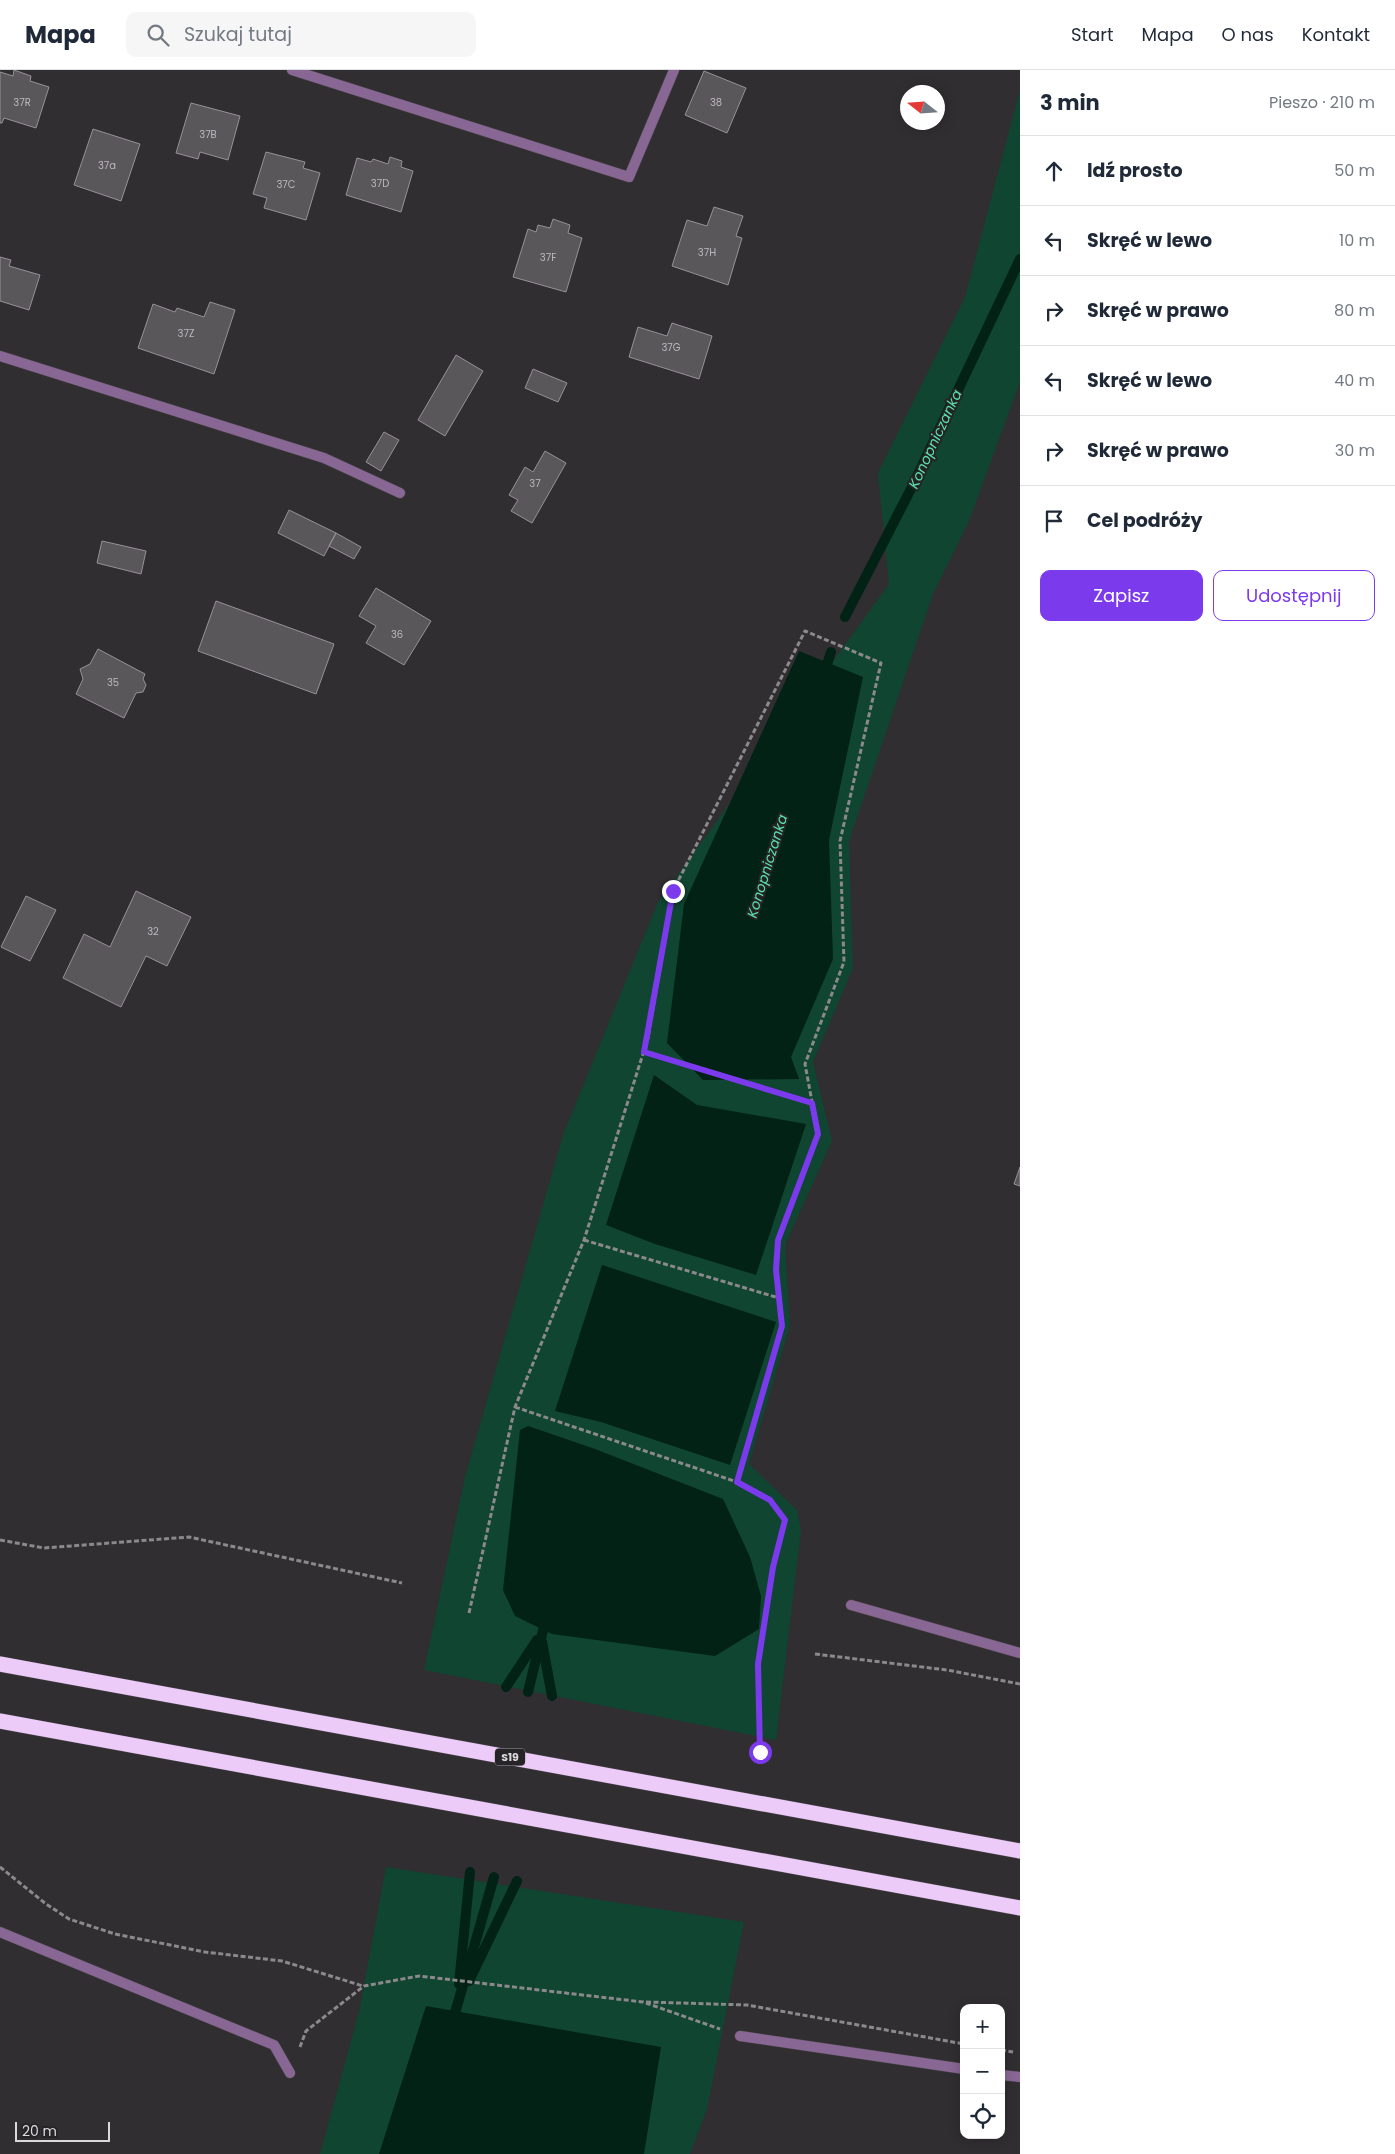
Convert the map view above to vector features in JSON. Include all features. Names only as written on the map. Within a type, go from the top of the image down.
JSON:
[{"type":"highway","name":"S19","points":[[0,1664],[1020,1851]]},
{"type":"highway","points":[[0,1721],[1020,1908]]},
{"type":"street","points":[[292,70],[629,177],[674,70]]},
{"type":"street","points":[[0,356],[324,458],[400,493]]},
{"type":"street","points":[[851,1605],[1020,1653]]},
{"type":"street","points":[[0,1932],[274,2045],[290,2074]]},
{"type":"street","points":[[740,2036],[960,2068]]},
{"type":"street","points":[[1005,2076],[1020,2078]]},
{"type":"path","points":[[469,1613],[515,1407],[584,1240],[644,1052],[673,891],[805,630],[882,663],[840,841],[844,962],[805,1064],[818,1134],[778,1240],[776,1270],[782,1326],[737,1482]]},
{"type":"path","points":[[644,1052],[812,1103]]},
{"type":"path","points":[[584,1240],[779,1298]]},
{"type":"path","points":[[515,1407],[737,1482],[770,1500],[785,1520],[773,1567],[758,1664],[760,1752]]},
{"type":"path","points":[[0,1540],[44,1548],[190,1537],[402,1583]]},
{"type":"path","points":[[815,1654],[947,1670],[1020,1684]]},
{"type":"path","points":[[0,1867],[46,1904],[69,1919],[106,1931],[205,1952],[282,1961],[364,1986],[420,1976],[643,2002],[747,2004],[960,2043]]},
{"type":"path","points":[[290,2074],[306,2031],[364,1986]]},
{"type":"path","points":[[643,2002],[740,2036]]},
{"type":"shaded area","points":[[1020,90],[1020,382],[969,521],[933,594],[849,841],[853,968],[813,1062],[832,1141],[785,1245],[790,1325],[749,1464],[797,1510],[801,1530],[776,1740],[424,1670],[465,1477],[563,1135],[658,902],[889,584],[878,473],[965,297]]},
{"type":"shaded area","points":[[386,1867],[744,1922],[707,2109],[690,2154],[320,2154],[359,2012]]},
{"type":"water","points":[[799,651],[863,677],[829,840],[833,959],[791,1057],[799,1079],[703,1080],[667,1043],[684,904]]},
{"type":"water","points":[[654,1075],[697,1105],[806,1124],[756,1275],[655,1244],[606,1225]]},
{"type":"water","points":[[602,1265],[776,1322],[730,1465],[601,1422],[555,1411]]},
{"type":"water","points":[[528,1426],[595,1449],[723,1499],[750,1557],[761,1596],[759,1629],[715,1656],[552,1634],[515,1616],[503,1590],[520,1430]]},
{"type":"water","points":[[426,2006],[661,2047],[644,2154],[379,2154]]},
{"type":"building","points":[[14,70],[31,76],[30,81],[49,87],[36,128],[4,118],[2,123],[0,123],[0,72],[13,76]]},
{"type":"building","points":[[704,71],[746,88],[727,133],[685,115]]},
{"type":"building","points":[[191,103],[240,116],[228,160],[200,152],[198,159],[176,153]]},
{"type":"building","points":[[93,129],[140,144],[121,201],[74,185]]},
{"type":"building","points":[[266,152],[305,162],[303,168],[320,173],[306,220],[264,208],[267,198],[253,194]]},
{"type":"building","points":[[390,157],[402,161],[401,167],[413,171],[401,212],[346,195],[357,158],[371,162],[373,159],[388,164]]},
{"type":"building","points":[[714,207],[743,216],[736,236],[742,238],[728,285],[672,266],[687,220],[707,226]]},
{"type":"building","points":[[553,219],[570,225],[568,233],[582,238],[566,292],[513,277],[528,229],[536,232],[538,225],[550,228]]},
{"type":"building","points":[[0,257],[11,260],[9,266],[40,275],[29,310],[0,301]]},
{"type":"building","points":[[210,302],[235,310],[214,374],[138,348],[153,304],[175,312],[177,308],[204,317]]},
{"type":"building","points":[[672,323],[712,336],[699,379],[629,357],[638,327],[667,336]]},
{"type":"building","points":[[456,355],[483,371],[445,436],[418,420]]},
{"type":"building","points":[[533,369],[567,383],[558,402],[525,388]]},
{"type":"building","points":[[384,432],[399,440],[381,471],[366,462]]},
{"type":"building","points":[[545,451],[566,463],[532,523],[511,511],[518,500],[509,495],[525,467],[533,472]]},
{"type":"building","points":[[289,510],[336,533],[324,556],[278,533]]},
{"type":"building","points":[[336,533],[361,547],[354,559],[329,546]]},
{"type":"building","points":[[102,541],[146,551],[141,574],[97,563]]},
{"type":"building","points":[[376,588],[431,621],[404,665],[366,643],[376,626],[359,616]]},
{"type":"building","points":[[216,601],[334,644],[316,694],[198,651]]},
{"type":"building","points":[[98,649],[145,674],[143,679],[146,685],[143,692],[136,693],[124,718],[76,694],[83,679],[80,669],[90,664]]},
{"type":"building","points":[[136,891],[191,917],[167,966],[146,956],[121,1007],[63,978],[84,934],[110,947]]},
{"type":"building","points":[[26,896],[56,910],[30,961],[1,947]]},
{"type":"building","points":[[1020,1167],[1020,1186],[1014,1184]]},
{"type":"waterway","name":"Konopniczanka","points":[[845,617],[914,483],[1020,259]]},
{"type":"waterway","name":"Konopniczanka","points":[[824,674],[831,652]]},
{"type":"waterway","points":[[528,1692],[546,1618]]},
{"type":"waterway","points":[[506,1687],[537,1640]]},
{"type":"waterway","points":[[542,1642],[552,1696]]},
{"type":"waterway","points":[[459,1984],[470,1872]]},
{"type":"waterway","points":[[453,2020],[494,1877]]},
{"type":"waterway","points":[[469,1981],[517,1881]]},
{"type":"route","points":[[673,891],[644,1052],[812,1103],[818,1134],[778,1240],[776,1270],[782,1326],[737,1482],[770,1500],[785,1520],[773,1567],[758,1664],[760,1752]]}]
